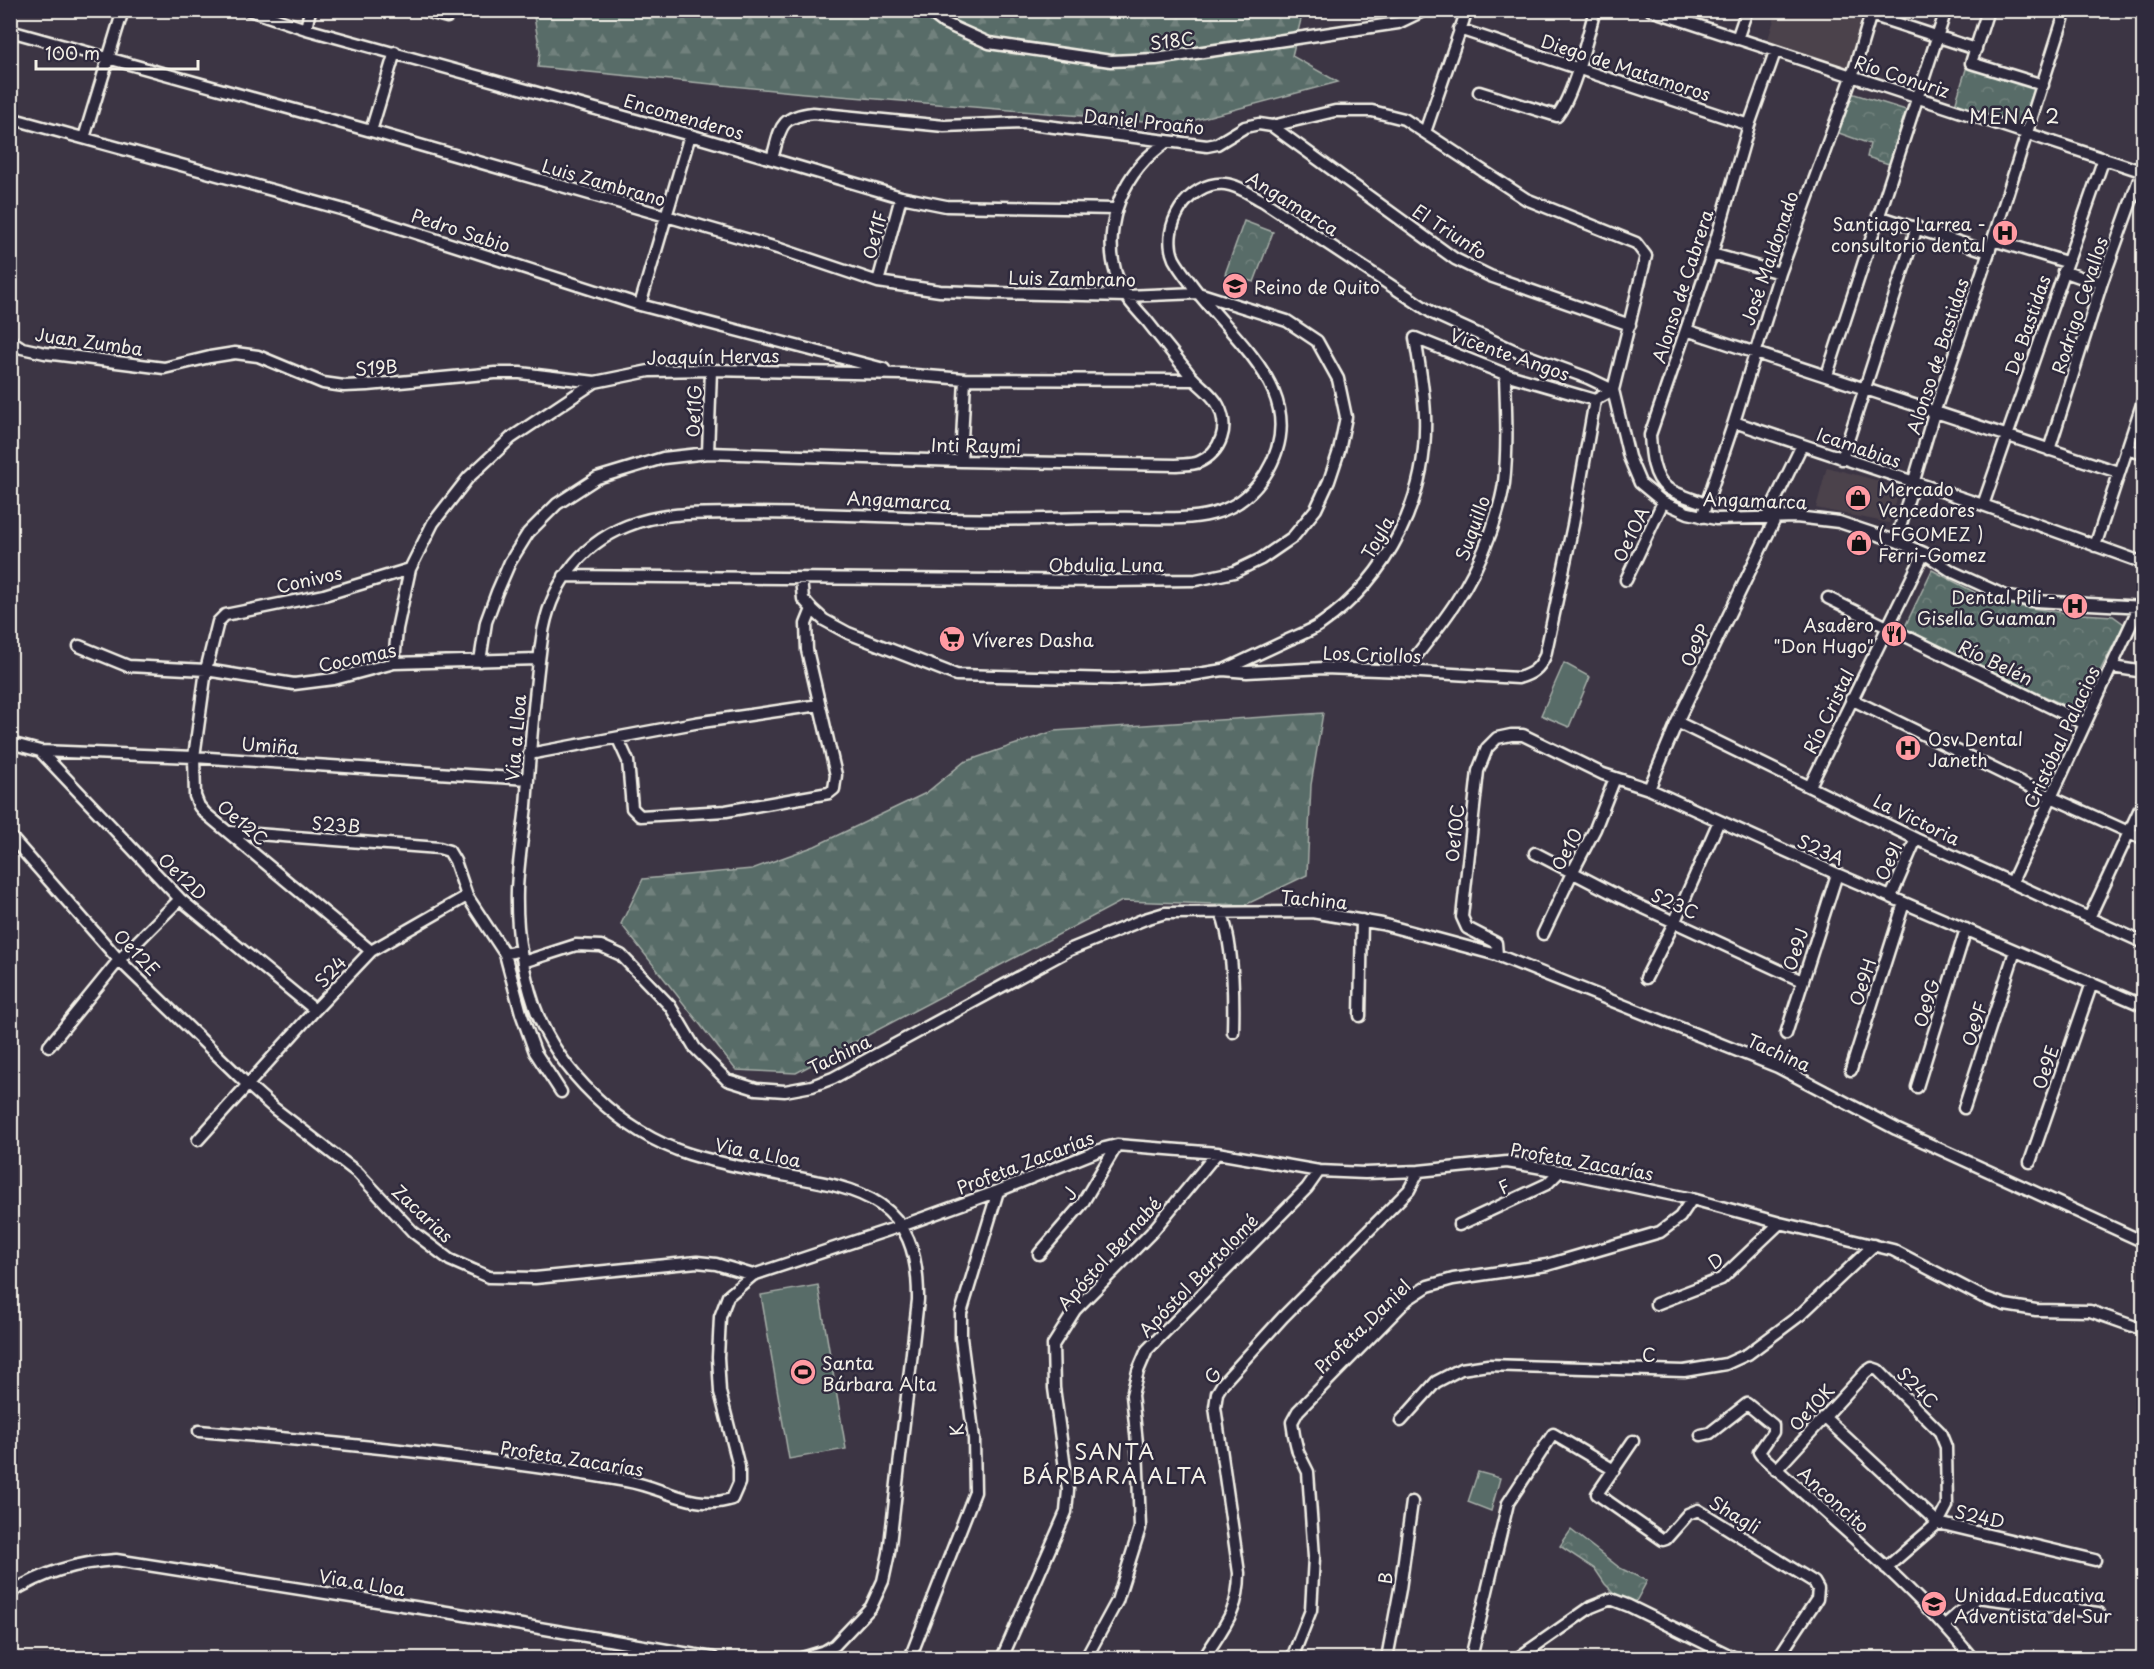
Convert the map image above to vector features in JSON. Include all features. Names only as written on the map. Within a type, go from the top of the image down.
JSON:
[{"type":"street","points":[[84,138],[123,10]]},
{"type":"street","name":"Encomenderos","points":[[249,10],[901,196],[945,206],[1116,209]]},
{"type":"street","points":[[306,28],[310,10]]},
{"type":"street","points":[[421,10],[447,17]]},
{"type":"street","name":"S18C","points":[[927,10],[944,23],[989,43],[1111,61],[1156,59],[1398,23],[1425,10]]},
{"type":"street","points":[[1425,132],[1467,10]]},
{"type":"street","points":[[1479,92],[1557,116],[1578,68],[1594,10]]},
{"type":"street","name":"Río Conuriz","points":[[1651,10],[1670,13],[1775,52],[2143,171]]},
{"type":"street","points":[[1737,39],[1747,10]]},
{"type":"street","points":[[1827,375],[1946,10]]},
{"type":"street","points":[[1988,10],[1971,63],[2043,85]]},
{"type":"street","name":"Alonso de Bastidas","points":[[1896,541],[1934,413],[2028,135],[2066,10]]},
{"type":"street","points":[[1871,13],[1976,49]]},
{"type":"street","name":"José Maldonado","points":[[1702,517],[1780,273],[1852,77],[1871,13]]},
{"type":"street","name":"Diego de Matamoros","points":[[1460,29],[1749,125]]},
{"type":"street","name":"Luis Zambrano","points":[[10,31],[371,131],[777,248],[878,282],[940,291],[1126,296],[1198,293]]},
{"type":"street","points":[[371,131],[394,52]]},
{"type":"street","name":"Alonso de Cabrera","points":[[1706,504],[1667,488],[1657,473],[1651,456],[1650,435],[1712,254],[1749,125],[1775,52]]},
{"type":"street","name":"Daniel Proaño","points":[[772,159],[781,127],[787,119],[813,113],[944,126],[1022,123],[1207,146],[1217,144],[1245,127],[1259,124],[1272,126],[1335,111],[1372,111],[1404,119],[1526,199],[1636,243],[1646,256],[1630,325]]},
{"type":"street","name":"Pedro Sabio","points":[[10,118],[341,209],[640,304],[902,374]]},
{"type":"street","name":"El Triunfo","points":[[1272,126],[1455,259],[1490,276],[1630,325]]},
{"type":"street","points":[[640,304],[690,135]]},
{"type":"street","name":"Inti Raymi","points":[[480,661],[486,622],[510,562],[528,533],[557,504],[597,477],[663,458],[708,453],[1176,465],[1197,463],[1212,454],[1221,441],[1225,425],[1219,406],[1210,394],[1194,380],[1126,296],[1115,267],[1112,247],[1112,229],[1116,209],[1129,182],[1145,160],[1166,142]]},
{"type":"street","name":"De Bastidas","points":[[1983,505],[2104,158]]},
{"type":"street","name":"Rodrigo Cevallos","points":[[2049,450],[2102,282],[2143,171]]},
{"type":"street","name":"Angamarca","points":[[539,659],[548,608],[564,576],[588,550],[607,536],[627,526],[672,514],[825,513],[959,519],[1191,519],[1223,511],[1238,503],[1258,484],[1270,467],[1277,449],[1280,430],[1276,395],[1264,370],[1178,266],[1170,242],[1173,224],[1187,200],[1210,186],[1229,184],[1263,201],[1434,314],[1520,353],[1588,378],[1613,390],[1629,458],[1636,477],[1645,488],[1664,502],[1702,517],[1716,519],[1771,517],[1839,522],[1924,553],[1953,572],[2008,597],[2034,601],[2141,607]]},
{"type":"street","name":"Oe11F","points":[[878,282],[901,196]]},
{"type":"street","points":[[1878,216],[1989,252]]},
{"type":"street","points":[[1842,459],[1917,227]]},
{"type":"street","points":[[1993,240],[2065,267],[2088,280],[2102,282]]},
{"type":"street","points":[[1712,254],[1780,273]]},
{"type":"street","name":"Obdulia Luna","points":[[564,576],[957,581],[1196,580],[1234,572],[1261,559],[1293,537],[1316,509],[1339,451],[1346,417],[1338,379],[1317,341],[1287,321],[1198,293]]},
{"type":"street","points":[[1595,400],[1613,390],[1630,325]]},
{"type":"street","points":[[1686,330],[2118,472]]},
{"type":"street","name":"Vicente Angos","points":[[1415,338],[1505,374],[1595,400]]},
{"type":"street","name":"Toyla","points":[[1223,670],[1319,625],[1343,608],[1365,587],[1382,564],[1401,531],[1415,496],[1422,457],[1425,416],[1415,338]]},
{"type":"street","name":"Juan Zumba","points":[[10,340],[22,348],[45,353],[164,368]]},
{"type":"street","name":"S19B","points":[[164,368],[235,353],[258,356],[323,383],[344,386],[520,373],[595,381]]},
{"type":"street","name":"Joaquín Hervas","points":[[394,663],[397,629],[411,569],[433,524],[468,478],[511,438],[595,381],[649,371],[711,370],[902,374],[965,379],[1194,380]]},
{"type":"street","name":"Oe11G","points":[[708,453],[711,370]]},
{"type":"street","name":"Suquillo","points":[[1404,670],[1448,617],[1468,584],[1484,551],[1496,518],[1504,485],[1507,425],[1505,374]]},
{"type":"street","points":[[961,461],[965,379]]},
{"type":"street","points":[[2095,546],[2144,398]]},
{"type":"street","name":"Los Criollos","points":[[812,609],[824,620],[848,633],[956,675],[1114,679],[1192,675],[1223,670],[1246,672],[1324,668],[1404,670],[1518,678],[1529,675],[1539,667],[1545,656],[1573,525],[1595,400]]},
{"type":"street","name":"Icamabias","points":[[1734,422],[1983,505],[2144,563]]},
{"type":"street","name":"Oe9P","points":[[1649,789],[1802,445]]},
{"type":"street","points":[[2126,449],[2144,454]]},
{"type":"street","name":"Oe10A","points":[[1626,580],[1664,502]]},
{"type":"street","name":"Río Cristal","points":[[1810,786],[1924,553]]},
{"type":"street","name":"Conivos","points":[[218,622],[225,615],[239,611],[324,595],[411,569]]},
{"type":"street","points":[[618,739],[628,761],[632,808],[640,816],[726,811],[822,796],[834,789],[837,775],[819,705],[805,636],[806,624],[812,609],[803,599],[801,579]]},
{"type":"street","name":"Río Belén","points":[[1828,598],[2085,724]]},
{"type":"street","name":"Cristóbal Palacios","points":[[2012,882],[2141,607]]},
{"type":"street","name":"Oe12C","points":[[218,622],[206,670],[194,757],[195,796],[199,806],[371,951]]},
{"type":"street","name":"Cocomas","points":[[79,646],[128,666],[206,670],[294,684],[334,680],[394,663],[539,659]]},
{"type":"street","name":"Via a Lloa","points":[[539,659],[517,891],[520,950],[534,1006],[549,1039],[600,1103],[619,1119],[688,1154],[850,1189],[883,1207],[901,1226],[914,1259],[918,1280],[918,1300],[883,1581],[871,1607],[854,1627],[825,1651],[802,1659]]},
{"type":"street","points":[[2112,667],[2144,672]]},
{"type":"street","points":[[1851,699],[2051,797],[2144,839]]},
{"type":"street","points":[[529,754],[695,723],[819,705]]},
{"type":"street","name":"La Victoria","points":[[1677,722],[1916,839],[2144,943]]},
{"type":"street","name":"S23A","points":[[1486,748],[1497,738],[1523,735],[1615,778],[1649,789],[1837,874],[2144,1006]]},
{"type":"street","name":"Umiña","points":[[10,743],[40,751],[194,757],[528,778]]},
{"type":"street","name":"Oe10C","points":[[1486,748],[1478,771],[1462,917],[1467,928],[1496,943],[1497,955]]},
{"type":"street","name":"Oe12D","points":[[40,751],[180,899],[315,1010]]},
{"type":"street","name":"Oe10","points":[[1543,934],[1595,829],[1615,778]]},
{"type":"street","points":[[2090,918],[2144,800]]},
{"type":"street","points":[[1646,978],[1675,921],[1719,821]]},
{"type":"street","name":"S23B","points":[[230,832],[439,848],[449,851],[455,861],[467,896]]},
{"type":"street","name":"Oe12E","points":[[10,836],[118,960],[247,1084]]},
{"type":"street","name":"Oe9I","points":[[1890,897],[1916,839]]},
{"type":"street","name":"S23C","points":[[1535,853],[1572,873],[1802,981]]},
{"type":"street","name":"Oe9J","points":[[1786,1034],[1837,874]]},
{"type":"street","points":[[467,896],[505,954],[521,1013],[535,1052],[561,1092]]},
{"type":"street","name":"S24","points":[[198,1140],[371,951],[467,896]]},
{"type":"street","points":[[49,1046],[118,960],[180,899]]},
{"type":"street","name":"Oe9H","points":[[1851,1070],[1904,903]]},
{"type":"street","points":[[1221,912],[1227,926],[1231,960],[1233,1032]]},
{"type":"street","name":"Tachina","points":[[524,962],[576,945],[601,946],[621,955],[670,1006],[695,1048],[727,1080],[756,1089],[785,1091],[812,1086],[833,1078],[1069,950],[1165,913],[1312,912],[1362,920],[1497,955],[1778,1066],[1896,1129],[2144,1242]]},
{"type":"street","points":[[1360,1016],[1362,920]]},
{"type":"street","name":"Oe9G","points":[[1917,1087],[1966,929]]},
{"type":"street","points":[[505,954],[520,950]]},
{"type":"street","name":"Oe9F","points":[[1964,1108],[2016,951]]},
{"type":"street","name":"Oe9E","points":[[2030,1162],[2092,982]]},
{"type":"street","name":"Zacarias","points":[[247,1084],[275,1109],[358,1173],[413,1232],[450,1260],[489,1277],[535,1278],[697,1262],[716,1264],[753,1275]]},
{"type":"street","name":"Profeta Zacarías","points":[[199,1431],[400,1449],[629,1481],[702,1503],[717,1503],[732,1498],[739,1483],[739,1467],[720,1392],[718,1357],[720,1317],[728,1296],[753,1275],[901,1226],[1117,1145],[1217,1154],[1319,1171],[1365,1173],[1419,1171],[1507,1162],[1560,1171],[1692,1199],[1893,1250],[1983,1297],[2005,1305],[2036,1310],[2090,1311],[2144,1330]]},
{"type":"street","name":"J","points":[[1039,1254],[1082,1204],[1117,1145]]},
{"type":"street","name":"Apóstol Bernabé","points":[[1002,1659],[1066,1512],[1068,1490],[1054,1388],[1053,1345],[1074,1310],[1151,1233],[1217,1154]]},
{"type":"street","name":"Apóstol Bartolomé","points":[[1086,1659],[1117,1601],[1140,1528],[1137,1443],[1132,1395],[1138,1371],[1147,1350],[1307,1188],[1319,1171]]},
{"type":"street","name":"G","points":[[1204,1659],[1234,1610],[1239,1593],[1239,1573],[1215,1407],[1217,1394],[1223,1383],[1283,1317],[1409,1190],[1419,1171]]},
{"type":"street","name":"F","points":[[1459,1225],[1548,1184],[1560,1171]]},
{"type":"street","name":"K","points":[[910,1659],[975,1492],[974,1439],[961,1338],[961,1313],[998,1191]]},
{"type":"street","name":"Profeta Daniel","points":[[1292,1659],[1311,1610],[1314,1557],[1308,1472],[1293,1435],[1292,1422],[1298,1411],[1408,1299],[1428,1286],[1453,1279],[1547,1265],[1660,1232],[1680,1217],[1692,1199]]},
{"type":"street","name":"D","points":[[1656,1304],[1721,1279],[1780,1223]]},
{"type":"street","name":"C","points":[[1401,1421],[1436,1382],[1461,1369],[1488,1365],[1684,1371],[1726,1364],[1748,1354],[1800,1315],[1874,1245]]},
{"type":"street","name":"Oe10K","points":[[1776,1470],[1872,1368]]},
{"type":"street","name":"S24C","points":[[1872,1368],[1878,1370],[1940,1432],[1946,1447],[1948,1501],[1938,1523]]},
{"type":"street","name":"Anconcito","points":[[1701,1435],[1710,1433],[1747,1404],[1773,1425],[1773,1432],[1759,1452],[1945,1625],[1972,1659]]},
{"type":"street","name":"S24D","points":[[1824,1418],[1938,1523],[2095,1560]]},
{"type":"street","points":[[1471,1659],[1508,1503],[1553,1434],[1614,1470]]},
{"type":"street","name":"Shagli","points":[[1633,1441],[1597,1494],[1660,1539],[1666,1539],[1688,1514],[1698,1510],[1814,1582],[1818,1589],[1817,1599],[1778,1659]]},
{"type":"street","name":"B","points":[[1387,1659],[1400,1589],[1412,1502]]},
{"type":"street","points":[[1886,1568],[1938,1523]]},
{"type":"street","name":"Via a Lloa","points":[[10,1593],[70,1566],[93,1561],[116,1560],[453,1613],[713,1659]]},
{"type":"street","points":[[1945,1625],[1977,1596],[2099,1613]]},
{"type":"street","points":[[1524,1657],[1591,1607],[1611,1599],[1735,1659]]},
{"type":"shaded area","points":[[1777,11],[1866,11],[1847,68],[1767,42]]},
{"type":"shaded area","name":"Mercado Vencedores","points":[[1827,467],[1901,487],[1889,523],[1816,508]]},
{"type":"green space","points":[[533,11],[1303,11],[1292,56],[1338,82],[1180,124],[804,93],[538,67],[540,51]]},
{"type":"green space","points":[[1967,66],[2038,88],[2025,130],[1954,108]]},
{"type":"green space","points":[[1851,93],[1906,110],[1889,164],[1867,157],[1870,144],[1836,132]]},
{"type":"green space","points":[[1244,221],[1273,232],[1254,282],[1225,274]]},
{"type":"green space","points":[[1932,570],[1995,603],[2066,613],[2113,616],[2124,624],[2079,712],[1903,631]]},
{"type":"green space","points":[[1564,663],[1590,677],[1569,727],[1541,715]]},
{"type":"green space","points":[[1323,713],[1311,785],[1307,875],[1245,905],[1122,901],[796,1073],[736,1070],[621,924],[643,879],[752,869],[815,846],[926,793],[964,762],[1054,731]]},
{"type":"green space","name":"Santa Bárbara Alta","points":[[818,1285],[846,1449],[789,1459],[761,1295]]},
{"type":"green space","points":[[1478,1472],[1500,1478],[1491,1511],[1468,1502]]},
{"type":"green space","points":[[1571,1530],[1620,1568],[1647,1581],[1635,1603],[1616,1595],[1595,1569],[1560,1546]]},
{"type":"place","name":"Santiago Larrea - consultorio dental","points":[[2005,233]]},
{"type":"place","name":"Reino de Quito","points":[[1235,286]]},
{"type":"place","name":"Mercado Vencedores","points":[[1858,498]]},
{"type":"place","name":"( FGOMEZ ) Ferri-Gomez","points":[[1859,543]]},
{"type":"place","name":"Dental Pili - Gisella Guaman","points":[[2075,606]]},
{"type":"place","name":"Asadero \"Don Hugo\"","points":[[1894,634]]},
{"type":"place","name":"Víveres Dasha","points":[[952,639]]},
{"type":"place","name":"Osv Dental Janeth","points":[[1908,748]]},
{"type":"place","name":"Santa Bárbara Alta","points":[[803,1372]]},
{"type":"place","name":"Unidad Educativa Adventista del Sur","points":[[1934,1604]]},
{"type":"district","name":"MENA 2","points":[[2015,116]]},
{"type":"district","name":"SANTA BÁRBARA ALTA","points":[[1115,1463]]}]
